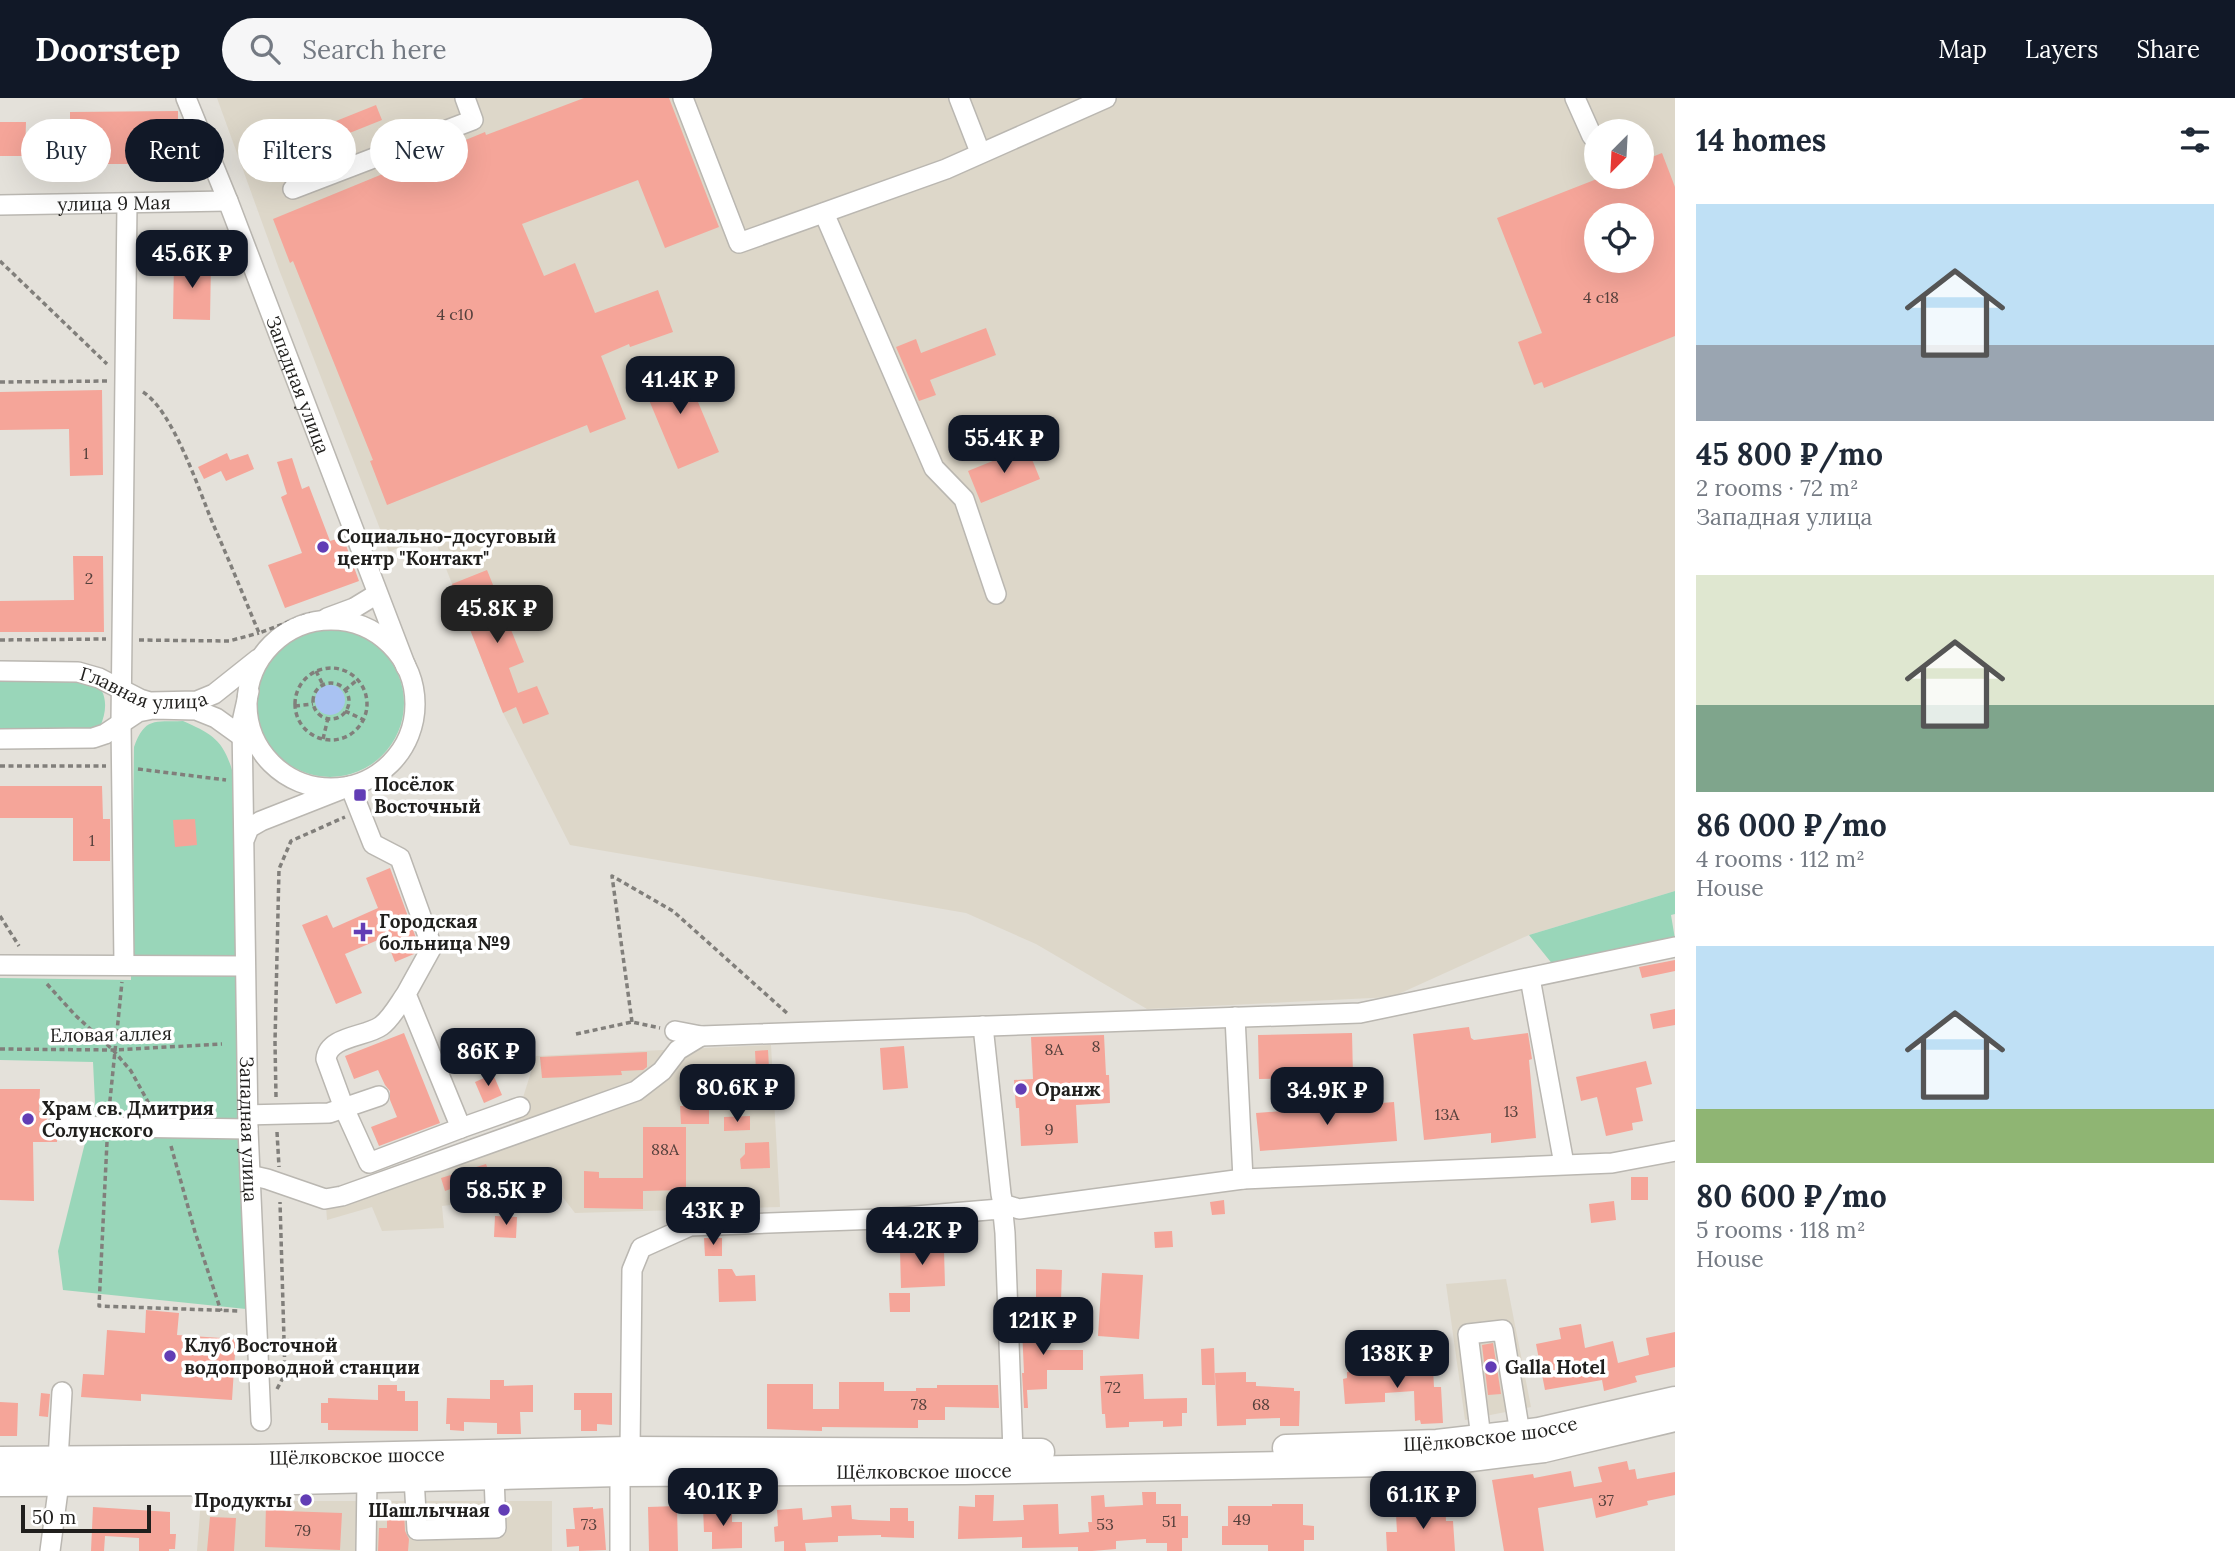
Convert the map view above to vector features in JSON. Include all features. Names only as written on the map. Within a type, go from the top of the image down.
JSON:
[{"type":"main road","name":"Щёлковское шоссе","points":[[0,1460],[58,1471],[368,1479],[494,1476],[625,1461],[1437,1443],[1578,1423],[1675,1400]]},
{"type":"main road","name":"Щёлковское шоссе","points":[[0,1483],[58,1471],[253,1458],[625,1461],[965,1471],[1440,1462],[1544,1449],[1675,1418]]},
{"type":"street","name":"Западная улица","points":[[186,98],[411,678],[415,701],[409,737],[388,766],[368,780],[350,786]]},
{"type":"street","points":[[293,189],[473,120],[465,98]]},
{"type":"street","points":[[683,98],[739,243],[946,169],[1106,98]]},
{"type":"street","points":[[958,98],[980,152]]},
{"type":"street","points":[[1575,98],[1584,119]]},
{"type":"street","name":"улица 9 Мая","points":[[0,205],[228,201]]},
{"type":"street","points":[[124,964],[121,723],[127,204]]},
{"type":"street","points":[[824,213],[934,468],[964,499],[996,594]]},
{"type":"street","points":[[317,617],[354,608],[377,594]]},
{"type":"street","points":[[317,617],[362,627],[392,647],[406,667]]},
{"type":"street","name":"Главная улица","points":[[0,671],[78,672],[99,678],[150,702],[197,701],[214,694],[287,634],[317,617]]},
{"type":"street","points":[[262,751],[250,722],[249,691],[256,668],[269,649]]},
{"type":"street","name":"Западная улица","points":[[249,691],[244,706],[242,737],[245,966],[248,1122],[261,1421]]},
{"type":"street","name":"Главная улица","points":[[0,739],[93,738],[138,712],[153,709],[197,710],[216,718],[262,751],[277,768],[298,781],[321,788],[350,786]]},
{"type":"street","points":[[245,838],[249,828],[261,821],[350,786],[373,844],[400,858],[432,947],[406,994],[382,1025],[332,1045],[328,1049],[326,1059],[369,1163],[520,1107]]},
{"type":"street","points":[[675,1031],[701,1037],[1360,1013],[1675,947]]},
{"type":"street","points":[[0,965],[245,966]]},
{"type":"street","points":[[1530,978],[1564,1164]]},
{"type":"street","points":[[406,994],[461,1128]]},
{"type":"street","points":[[1235,1017],[1243,1180]]},
{"type":"street","points":[[983,1026],[1003,1204],[1019,1209],[1243,1180],[1612,1163],[1675,1151]]},
{"type":"street","points":[[250,1175],[325,1199],[342,1196],[636,1091],[662,1072],[678,1049],[701,1037]]},
{"type":"street","points":[[57,1126],[161,1128],[248,1122],[329,1114],[379,1096]]},
{"type":"street","points":[[620,1551],[632,1270],[640,1248],[690,1226],[880,1219],[1000,1209],[1003,1213],[1005,1233],[1013,1452]]},
{"type":"street","points":[[1481,1438],[1468,1334],[1503,1330],[1520,1433]]},
{"type":"street","points":[[50,1551],[62,1392]]},
{"type":"street","points":[[414,1478],[417,1530],[496,1528],[494,1476]]},
{"type":"street","points":[[366,1551],[368,1479]]},
{"type":"path","points":[[0,261],[124,381],[150,397],[166,418],[192,472],[259,633],[317,617]]},
{"type":"path","points":[[0,382],[124,381]]},
{"type":"path","points":[[328,668],[343,670],[357,680],[366,693],[367,711],[364,720],[348,737],[334,741],[316,738],[300,724],[295,697],[301,683],[316,671],[328,668]]},
{"type":"path","points":[[316,671],[323,685]]},
{"type":"path","points":[[345,690],[357,680]]},
{"type":"path","points":[[335,683],[345,690],[348,702],[345,711],[337,717],[328,718],[319,714],[313,704],[314,694],[323,685],[335,683]]},
{"type":"path","points":[[295,706],[313,704]]},
{"type":"path","points":[[345,711],[364,720]]},
{"type":"path","points":[[323,739],[328,718]]},
{"type":"path","points":[[291,841],[360,811]]},
{"type":"path","points":[[632,1022],[611,876],[673,911],[807,1032]]},
{"type":"path","points":[[0,916],[32,965],[75,1015],[113,1050],[131,1071],[172,1147],[195,1232],[222,1311]]},
{"type":"path","points":[[124,964],[113,1050],[99,1306],[256,1312]]},
{"type":"path","points":[[576,1034],[632,1022],[675,1031]]},
{"type":"path","name":"Еловая аллея","points":[[0,1049],[113,1050],[222,1044]]},
{"type":"shaded area","points":[[217,98],[1675,98],[1675,891],[1529,935],[1392,997],[1147,1009],[1036,944],[966,913],[570,845],[503,713],[432,533],[389,552],[247,182],[356,182],[356,119],[238,119],[238,156]]},
{"type":"shaded area","points":[[771,1045],[780,1207],[575,1213],[551,1182],[475,1189],[459,1204],[442,1206],[444,1228],[382,1231],[372,1207],[327,1220],[325,1192],[515,1123],[536,1056]]},
{"type":"shaded area","points":[[1506,1279],[1531,1407],[1465,1420],[1446,1284]]},
{"type":"shaded area","points":[[201,1499],[552,1501],[552,1551],[197,1551]]},
{"type":"green space","points":[[330,629],[358,635],[382,651],[398,675],[404,703],[398,731],[382,755],[358,771],[330,777],[302,771],[278,755],[262,731],[256,703],[262,675],[278,651],[302,635]]},
{"type":"green space","points":[[0,679],[90,679],[100,688],[105,700],[100,727],[90,731],[0,731]]},
{"type":"green space","points":[[183,721],[201,729],[220,744],[232,770],[246,1309],[63,1290],[58,1251],[95,1103],[93,1062],[0,1060],[0,978],[131,980],[134,747],[142,730],[152,723]]},
{"type":"green space","points":[[1675,891],[1675,914],[1671,915],[1675,939],[1554,966],[1529,935]]},
{"type":"water","points":[[330,685],[336,686],[344,694],[344,706],[336,714],[330,715],[324,714],[316,706],[315,700],[316,694],[324,686]]},
{"type":"building","points":[[584,98],[669,98],[719,227],[665,248],[638,180],[522,224],[544,276],[575,263],[595,313],[658,290],[673,332],[630,347],[629,344],[601,356],[626,419],[590,433],[587,425],[387,505],[370,461],[373,460],[293,261],[290,263],[273,219],[370,179],[370,182],[468,182],[468,139],[485,132],[486,135]]},
{"type":"building","points":[[376,105],[382,119],[370,119],[370,125],[356,130],[356,119],[341,119]]},
{"type":"building","points":[[178,111],[178,119],[125,119],[125,164],[111,164],[111,119],[70,119],[70,112]]},
{"type":"building","points":[[0,122],[21,122],[21,156],[0,156]]},
{"type":"building","points":[[1662,153],[1675,187],[1675,336],[1544,388],[1542,382],[1534,385],[1518,342],[1542,333],[1497,218],[1584,184],[1584,189],[1654,189],[1654,156]]},
{"type":"building","points":[[174,261],[211,261],[210,320],[173,319]]},
{"type":"building","points":[[986,328],[996,355],[930,380],[936,395],[919,401],[896,347],[916,339],[921,353]]},
{"type":"building","points":[[682,364],[719,452],[678,469],[641,381]]},
{"type":"building","points":[[102,390],[103,475],[70,476],[69,429],[0,430],[0,392]]},
{"type":"building","points":[[1027,447],[1040,479],[981,503],[968,471]]},
{"type":"building","points":[[227,453],[230,460],[248,454],[254,469],[226,481],[221,471],[204,479],[198,467]]},
{"type":"building","name":"Социально-досуговый центр \"Контакт\"","points":[[292,458],[302,489],[309,486],[330,541],[343,537],[359,581],[285,608],[268,565],[302,553],[281,497],[287,494],[277,462]]},
{"type":"building","points":[[73,556],[103,556],[104,632],[0,632],[0,601],[74,600]]},
{"type":"building","points":[[487,570],[524,662],[509,668],[518,693],[537,686],[549,714],[523,724],[516,707],[503,713],[452,584]]},
{"type":"building","points":[[0,786],[102,786],[103,819],[110,819],[110,861],[73,861],[73,818],[0,818]]},
{"type":"building","points":[[195,819],[197,845],[175,847],[173,820]]},
{"type":"building","name":"Городская больница №9","points":[[390,868],[419,946],[414,954],[395,962],[385,937],[345,954],[362,993],[336,1004],[302,925],[327,915],[333,928],[378,908],[366,878]]},
{"type":"building","points":[[1675,960],[1675,971],[1642,978],[1639,967]]},
{"type":"building","points":[[1675,1009],[1675,1025],[1653,1029],[1650,1014]]},
{"type":"building","points":[[1469,1027],[1474,1040],[1528,1033],[1536,1138],[1491,1143],[1491,1133],[1424,1140],[1413,1034]]},
{"type":"building","points":[[404,1033],[440,1123],[379,1146],[371,1127],[397,1117],[390,1100],[390,1091],[378,1070],[354,1079],[345,1056]]},
{"type":"building","points":[[1352,1033],[1353,1077],[1259,1079],[1258,1035]]},
{"type":"building","points":[[1104,1035],[1110,1103],[1076,1105],[1078,1143],[1021,1146],[1014,1080],[1033,1079],[1031,1037]]},
{"type":"building","points":[[904,1046],[908,1088],[883,1090],[880,1048]]},
{"type":"building","points":[[768,1050],[769,1068],[756,1070],[755,1051]]},
{"type":"building","points":[[647,1052],[647,1067],[643,1070],[621,1071],[622,1075],[542,1078],[540,1057]]},
{"type":"building","points":[[1646,1061],[1652,1084],[1636,1088],[1643,1121],[1632,1123],[1633,1130],[1606,1136],[1597,1097],[1581,1101],[1576,1077]]},
{"type":"building","points":[[493,1074],[502,1095],[484,1103],[475,1082]]},
{"type":"building","name":"Храм св. Дмитрия Солунского","points":[[0,1089],[40,1089],[39,1111],[57,1111],[57,1114],[47,1119],[45,1126],[50,1136],[57,1138],[57,1142],[33,1142],[34,1201],[0,1200]]},
{"type":"building","points":[[1394,1102],[1397,1141],[1260,1151],[1256,1113]]},
{"type":"building","points":[[680,1106],[709,1106],[709,1124],[681,1124]]},
{"type":"building","points":[[750,1116],[750,1130],[724,1131],[724,1117]]},
{"type":"building","points":[[643,1127],[686,1127],[686,1190],[643,1191],[643,1209],[584,1208],[584,1171],[599,1172],[599,1178],[643,1178]]},
{"type":"building","points":[[769,1142],[770,1168],[741,1169],[740,1159],[745,1154],[745,1143]]},
{"type":"building","points":[[486,1164],[490,1175],[445,1191],[441,1178]]},
{"type":"building","points":[[1631,1177],[1648,1177],[1648,1200],[1631,1200]]},
{"type":"building","points":[[513,1190],[529,1190],[528,1212],[513,1212]]},
{"type":"building","points":[[1224,1200],[1225,1214],[1212,1215],[1210,1202]]},
{"type":"building","points":[[1614,1201],[1616,1220],[1591,1223],[1589,1204]]},
{"type":"building","points":[[495,1216],[517,1217],[516,1238],[494,1237]]},
{"type":"building","points":[[1172,1231],[1173,1247],[1155,1248],[1154,1232]]},
{"type":"building","points":[[704,1238],[722,1238],[722,1256],[705,1256]]},
{"type":"building","points":[[914,1242],[928,1242],[928,1250],[944,1250],[945,1286],[901,1288],[900,1251],[914,1251]]},
{"type":"building","points":[[718,1269],[732,1269],[736,1276],[755,1275],[756,1301],[719,1302]]},
{"type":"building","points":[[1036,1269],[1062,1270],[1061,1301],[1036,1301]]},
{"type":"building","points":[[1102,1273],[1143,1275],[1139,1339],[1098,1336]]},
{"type":"building","points":[[889,1293],[910,1293],[910,1312],[890,1312]]},
{"type":"building","name":"Клуб Восточной водопроводной станции","points":[[146,1310],[179,1313],[177,1335],[236,1339],[232,1400],[141,1394],[141,1401],[81,1397],[83,1374],[104,1375],[107,1330],[145,1333]]},
{"type":"building","points":[[1026,1313],[1042,1314],[1043,1350],[1083,1350],[1083,1370],[1047,1370],[1047,1389],[1027,1390],[1028,1408],[1024,1408],[1022,1328],[1026,1327]]},
{"type":"building","points":[[1581,1324],[1585,1348],[1613,1341],[1618,1363],[1649,1355],[1646,1338],[1675,1332],[1675,1367],[1635,1376],[1637,1382],[1604,1391],[1602,1380],[1545,1390],[1536,1344],[1561,1339],[1559,1328]]},
{"type":"building","points":[[1493,1343],[1501,1394],[1488,1395],[1482,1345]]},
{"type":"building","points":[[1214,1348],[1215,1385],[1202,1385],[1201,1349]]},
{"type":"building","points":[[1394,1365],[1394,1371],[1433,1369],[1434,1387],[1441,1387],[1443,1423],[1421,1424],[1420,1420],[1415,1421],[1414,1391],[1385,1393],[1385,1402],[1345,1404],[1343,1379],[1347,1378],[1347,1372],[1380,1370],[1380,1366]]},
{"type":"building","points":[[1246,1372],[1246,1382],[1256,1382],[1256,1386],[1294,1388],[1294,1391],[1300,1391],[1299,1426],[1280,1426],[1280,1418],[1246,1419],[1246,1425],[1217,1426],[1215,1373]]},
{"type":"building","points":[[1143,1374],[1144,1399],[1187,1398],[1187,1413],[1182,1413],[1182,1426],[1163,1427],[1163,1421],[1129,1422],[1129,1427],[1106,1428],[1105,1414],[1102,1414],[1100,1376]]},
{"type":"building","points":[[490,1380],[504,1380],[504,1386],[533,1385],[533,1412],[520,1412],[521,1434],[497,1434],[497,1423],[464,1422],[464,1431],[450,1430],[450,1424],[446,1424],[447,1398],[490,1399]]},
{"type":"building","points":[[839,1382],[884,1382],[884,1391],[916,1391],[916,1388],[937,1388],[937,1385],[998,1385],[999,1408],[945,1407],[945,1420],[918,1420],[918,1428],[822,1427],[822,1431],[767,1429],[767,1384],[813,1384],[813,1409],[839,1409]]},
{"type":"building","points":[[378,1385],[397,1385],[397,1391],[405,1391],[405,1401],[418,1401],[418,1431],[328,1430],[328,1423],[321,1423],[321,1403],[328,1403],[328,1398],[378,1400]]},
{"type":"building","points":[[41,1393],[50,1394],[48,1417],[39,1416]]},
{"type":"building","points":[[574,1393],[612,1393],[612,1425],[597,1424],[597,1431],[581,1431],[581,1410],[574,1410]]},
{"type":"building","points":[[0,1402],[18,1403],[17,1436],[0,1436]]},
{"type":"building","points":[[1627,1461],[1629,1470],[1635,1469],[1637,1479],[1675,1472],[1675,1495],[1596,1518],[1592,1498],[1538,1508],[1544,1551],[1504,1551],[1492,1480],[1533,1474],[1534,1478],[1571,1471],[1574,1487],[1602,1482],[1598,1467]]},
{"type":"building","points":[[1142,1492],[1156,1492],[1156,1504],[1181,1504],[1181,1516],[1188,1516],[1188,1538],[1182,1538],[1182,1551],[1167,1551],[1167,1543],[1146,1543],[1146,1539],[1116,1541],[1116,1549],[1078,1551],[1078,1547],[1022,1548],[1022,1537],[958,1539],[959,1506],[975,1507],[975,1495],[994,1495],[993,1521],[1024,1520],[1023,1505],[1058,1504],[1059,1534],[1089,1532],[1088,1522],[1092,1522],[1091,1496],[1104,1495],[1105,1507],[1143,1505]]},
{"type":"building","points":[[1431,1501],[1445,1501],[1446,1521],[1453,1521],[1455,1551],[1387,1551],[1386,1532],[1397,1532],[1396,1514],[1431,1512]]},
{"type":"building","points":[[266,1504],[284,1505],[284,1511],[342,1513],[340,1550],[265,1547]]},
{"type":"building","points":[[1303,1504],[1303,1525],[1314,1526],[1314,1540],[1304,1540],[1304,1551],[1268,1551],[1268,1545],[1222,1545],[1222,1526],[1228,1526],[1228,1506]]},
{"type":"building","points":[[851,1505],[852,1519],[859,1520],[890,1521],[890,1508],[908,1508],[908,1521],[914,1521],[914,1538],[881,1535],[838,1536],[838,1542],[805,1543],[806,1551],[784,1551],[784,1541],[775,1542],[777,1510],[802,1508],[803,1520],[832,1517],[831,1506]]},
{"type":"building","points":[[677,1506],[678,1551],[649,1551],[648,1507]]},
{"type":"building","points":[[93,1507],[170,1512],[170,1534],[176,1534],[175,1549],[139,1551],[139,1538],[105,1536],[104,1551],[91,1551]]},
{"type":"building","points":[[703,1507],[732,1507],[732,1522],[742,1522],[742,1548],[712,1549],[712,1532],[704,1532]]},
{"type":"building","points":[[573,1508],[603,1508],[606,1550],[579,1551],[579,1546],[567,1547],[566,1529],[575,1529]]},
{"type":"building","points":[[387,1511],[404,1511],[405,1531],[409,1539],[408,1551],[378,1551],[379,1528],[387,1528]]},
{"type":"building","points":[[210,1517],[236,1518],[234,1551],[207,1551]]},
{"type":"place","name":"Социально-досуговый центр \"Контакт\"","points":[[323,547]]},
{"type":"place","name":"Посёлок Восточный","points":[[360,795]]},
{"type":"place","name":"Городская больница №9","points":[[363,932]]},
{"type":"place","name":"Оранж","points":[[1021,1089]]},
{"type":"place","name":"Храм св. Дмитрия Солунского","points":[[28,1119]]},
{"type":"place","name":"Клуб Восточной водопроводной станции","points":[[170,1356]]},
{"type":"place","name":"Galla Hotel","points":[[1491,1367]]},
{"type":"place","name":"Продукты","points":[[306,1500]]},
{"type":"place","name":"Шашлычная","points":[[504,1510]]}]
